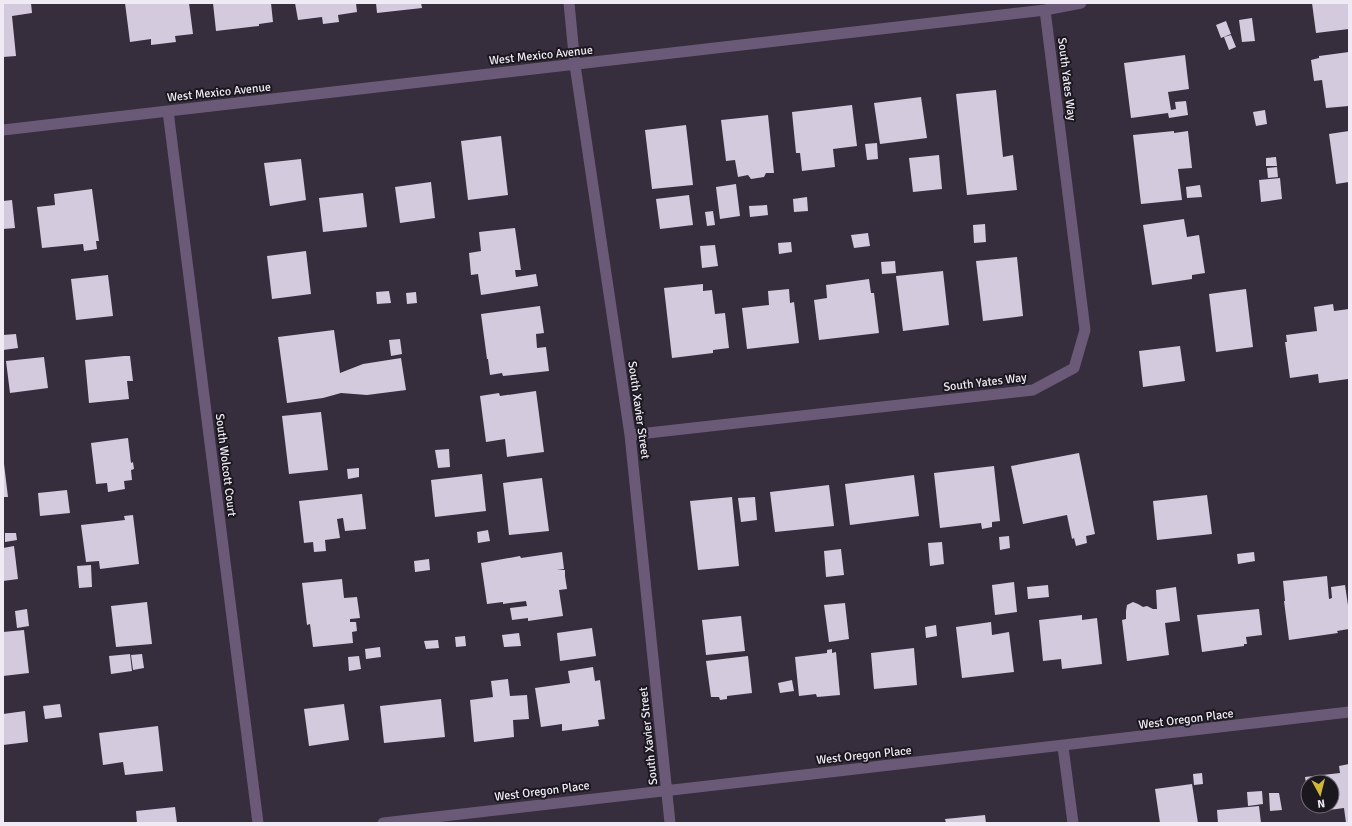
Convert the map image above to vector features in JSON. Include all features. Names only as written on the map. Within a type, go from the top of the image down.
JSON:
[{"type":"street","name":"South Xavier Street","points":[[569,3],[575,65],[630,435],[670,823]]},
{"type":"street","name":"West Mexico Avenue","points":[[3,130],[1045,10],[1082,3]]},
{"type":"street","name":"South Yates Way","points":[[630,435],[1033,390],[1074,368],[1085,330],[1045,10]]},
{"type":"street","name":"South Wolcott Court","points":[[168,111],[258,823]]},
{"type":"street","name":"West Oregon Place","points":[[383,823],[666,790],[1063,747],[1349,712]]},
{"type":"street","points":[[1063,747],[1073,823]]},
{"type":"building","points":[[3,3],[31,3],[32,13],[12,16],[16,56],[3,57]]},
{"type":"building","points":[[125,3],[189,3],[193,34],[175,36],[176,42],[151,45],[151,39],[130,42]]},
{"type":"building","points":[[213,3],[271,3],[273,22],[259,24],[259,26],[216,31]]},
{"type":"building","points":[[295,3],[356,3],[357,12],[338,15],[339,22],[323,24],[322,17],[298,20]]},
{"type":"building","points":[[376,3],[421,3],[422,8],[377,13]]},
{"type":"building","points":[[1312,3],[1349,3],[1349,29],[1316,33]]},
{"type":"building","points":[[1252,18],[1255,41],[1242,42],[1239,20]]},
{"type":"building","points":[[1226,21],[1231,34],[1221,38],[1216,25]]},
{"type":"building","points":[[1231,35],[1236,47],[1229,50],[1224,37]]},
{"type":"building","points":[[1349,52],[1349,106],[1326,108],[1322,80],[1314,81],[1311,60],[1319,58],[1319,56]]},
{"type":"building","points":[[1185,55],[1189,89],[1168,92],[1171,110],[1176,109],[1175,102],[1186,101],[1188,115],[1169,118],[1168,113],[1131,118],[1124,63]]},
{"type":"building","points":[[996,90],[1003,157],[1013,155],[1017,190],[967,195],[956,94]]},
{"type":"building","points":[[921,97],[927,138],[880,144],[874,103]]},
{"type":"building","points":[[852,105],[857,146],[833,149],[835,167],[802,171],[800,153],[796,153],[792,112]]},
{"type":"building","points":[[1265,110],[1267,124],[1256,126],[1253,112]]},
{"type":"building","points":[[768,115],[774,173],[766,173],[764,177],[751,179],[748,175],[738,177],[735,160],[726,161],[721,120]]},
{"type":"building","points":[[686,125],[693,185],[652,189],[645,130]]},
{"type":"building","points":[[1174,131],[1174,133],[1188,131],[1192,168],[1178,169],[1182,200],[1141,204],[1133,135]]},
{"type":"building","points":[[1349,131],[1349,182],[1336,184],[1329,134]]},
{"type":"building","points":[[501,136],[508,195],[468,200],[461,141]]},
{"type":"building","points":[[877,143],[878,159],[867,160],[865,144]]},
{"type":"building","points":[[939,155],[942,189],[913,192],[909,158]]},
{"type":"building","points":[[1276,157],[1277,166],[1266,166],[1266,158]]},
{"type":"building","points":[[301,159],[306,200],[270,206],[264,163]]},
{"type":"building","points":[[1277,167],[1278,177],[1268,178],[1267,168]]},
{"type":"building","points":[[1280,178],[1282,199],[1261,202],[1259,180]]},
{"type":"building","points":[[431,182],[435,218],[400,223],[395,187]]},
{"type":"building","points":[[736,184],[740,216],[720,219],[716,187]]},
{"type":"building","points":[[1200,185],[1202,197],[1187,198],[1186,187]]},
{"type":"building","points":[[92,189],[99,241],[96,241],[97,249],[84,251],[83,244],[42,248],[37,207],[55,205],[54,194]]},
{"type":"building","points":[[363,193],[367,227],[323,232],[319,198]]},
{"type":"building","points":[[689,195],[693,225],[660,229],[656,199]]},
{"type":"building","points":[[807,197],[808,211],[794,212],[793,199]]},
{"type":"building","points":[[12,200],[15,228],[3,229],[3,201]]},
{"type":"building","points":[[767,205],[768,215],[750,217],[749,206]]},
{"type":"building","points":[[713,211],[715,225],[707,226],[705,212]]},
{"type":"building","points":[[1184,219],[1187,237],[1199,235],[1205,273],[1192,275],[1192,279],[1152,285],[1143,225]]},
{"type":"building","points":[[985,224],[986,242],[974,243],[973,225]]},
{"type":"building","points":[[515,228],[521,270],[515,270],[516,277],[536,274],[538,286],[481,295],[478,274],[471,275],[469,253],[481,251],[479,232]]},
{"type":"building","points":[[868,233],[870,246],[854,248],[851,235]]},
{"type":"building","points":[[791,242],[792,252],[779,254],[778,243]]},
{"type":"building","points":[[715,245],[718,266],[702,268],[700,246]]},
{"type":"building","points":[[306,251],[311,294],[272,299],[267,256]]},
{"type":"building","points":[[1017,257],[1023,316],[983,321],[976,261]]},
{"type":"building","points":[[895,261],[896,273],[882,274],[881,262]]},
{"type":"building","points":[[943,271],[949,325],[903,331],[896,276]]},
{"type":"building","points":[[108,275],[113,316],[76,320],[71,279]]},
{"type":"building","points":[[869,279],[871,293],[874,293],[879,333],[819,340],[814,300],[827,298],[826,285]]},
{"type":"building","points":[[703,284],[703,291],[712,290],[715,314],[725,313],[729,348],[713,350],[713,353],[672,358],[664,288]]},
{"type":"building","points":[[789,289],[790,303],[794,302],[799,343],[747,349],[742,308],[769,305],[768,291]]},
{"type":"building","points":[[1246,289],[1253,347],[1216,352],[1209,294]]},
{"type":"building","points":[[389,291],[391,303],[377,304],[376,292]]},
{"type":"building","points":[[416,292],[417,303],[407,304],[406,293]]},
{"type":"building","points":[[1333,304],[1334,311],[1349,309],[1349,382],[1348,379],[1319,383],[1318,374],[1290,378],[1285,342],[1287,342],[1286,335],[1317,331],[1314,307]]},
{"type":"building","points":[[540,306],[544,333],[536,334],[537,348],[546,347],[549,371],[503,376],[502,373],[490,375],[481,314]]},
{"type":"building","points":[[334,330],[340,373],[363,364],[401,358],[406,390],[367,395],[341,393],[323,398],[287,403],[278,337]]},
{"type":"building","points":[[16,334],[18,348],[3,350],[3,335]]},
{"type":"building","points":[[400,339],[402,354],[391,356],[389,340]]},
{"type":"building","points":[[1180,346],[1185,381],[1143,387],[1139,351]]},
{"type":"building","points":[[130,356],[133,381],[127,381],[129,399],[89,403],[85,360]]},
{"type":"building","points":[[44,357],[48,388],[10,393],[6,361]]},
{"type":"building","points":[[536,391],[544,452],[507,457],[505,439],[486,442],[480,396],[499,393],[500,396]]},
{"type":"building","points":[[321,412],[328,470],[289,474],[282,416]]},
{"type":"building","points":[[128,438],[131,463],[133,462],[134,469],[131,470],[132,480],[124,481],[125,489],[108,492],[107,483],[96,484],[91,443]]},
{"type":"building","points":[[449,449],[450,467],[438,468],[435,450]]},
{"type":"building","points":[[1079,453],[1095,534],[1086,536],[1087,543],[1076,546],[1074,538],[1072,539],[1067,515],[1023,524],[1011,466]]},
{"type":"building","points":[[4,464],[8,497],[3,497]]},
{"type":"building","points":[[994,466],[1000,521],[992,522],[992,527],[982,529],[981,523],[940,528],[934,473]]},
{"type":"building","points":[[359,468],[359,477],[348,479],[347,469]]},
{"type":"building","points":[[482,474],[486,511],[435,517],[431,480]]},
{"type":"building","points":[[914,475],[919,516],[850,525],[845,484]]},
{"type":"building","points":[[542,478],[549,531],[509,535],[503,483]]},
{"type":"building","points":[[829,485],[834,526],[775,532],[770,492]]},
{"type":"building","points":[[67,490],[70,513],[40,516],[38,493]]},
{"type":"building","points":[[362,494],[366,529],[345,531],[343,518],[337,519],[340,538],[325,540],[326,551],[314,552],[313,542],[304,543],[299,501]]},
{"type":"building","points":[[1207,495],[1212,534],[1157,540],[1153,501]]},
{"type":"building","points":[[732,497],[739,566],[698,570],[690,501]]},
{"type":"building","points":[[755,497],[757,520],[741,522],[738,498]]},
{"type":"building","points":[[133,515],[139,564],[100,569],[99,561],[86,562],[81,525],[125,520],[124,516]]},
{"type":"building","points":[[488,530],[490,541],[478,543],[477,532]]},
{"type":"building","points":[[5,533],[16,533],[17,540],[5,542]]},
{"type":"building","points":[[1009,536],[1010,548],[1000,550],[999,537]]},
{"type":"building","points":[[942,542],[944,564],[930,566],[928,543]]},
{"type":"building","points":[[14,546],[18,579],[3,581],[3,548]]},
{"type":"building","points":[[841,549],[844,575],[826,577],[824,551]]},
{"type":"building","points":[[562,552],[564,569],[557,570],[565,570],[567,589],[559,590],[563,616],[528,621],[528,618],[512,620],[510,608],[527,606],[526,601],[503,604],[503,602],[487,604],[481,563],[520,556],[521,558]]},
{"type":"building","points":[[1254,552],[1255,561],[1238,564],[1237,554]]},
{"type":"building","points":[[429,559],[430,570],[415,572],[414,561]]},
{"type":"building","points":[[91,565],[92,587],[79,588],[77,566]]},
{"type":"building","points":[[1327,576],[1329,599],[1332,598],[1331,587],[1345,585],[1349,612],[1349,629],[1337,631],[1338,633],[1289,640],[1283,581]]},
{"type":"building","points":[[342,579],[344,598],[357,597],[360,618],[350,619],[350,622],[356,622],[357,631],[352,632],[353,643],[313,647],[310,624],[307,625],[302,583]]},
{"type":"building","points":[[1014,582],[1017,612],[995,615],[992,585]]},
{"type":"building","points":[[1048,585],[1049,597],[1028,599],[1027,587]]},
{"type":"building","points":[[1176,587],[1180,621],[1165,623],[1169,655],[1127,661],[1122,620],[1126,619],[1127,605],[1133,602],[1143,607],[1147,606],[1157,609],[1156,590]]},
{"type":"building","points":[[147,602],[152,644],[116,647],[111,606]]},
{"type":"building","points":[[845,603],[849,639],[829,642],[824,605]]},
{"type":"building","points":[[27,609],[29,626],[17,628],[15,611]]},
{"type":"building","points":[[1259,609],[1262,635],[1246,637],[1247,644],[1244,644],[1244,646],[1202,652],[1197,615]]},
{"type":"building","points":[[1082,615],[1082,620],[1097,618],[1102,664],[1062,669],[1061,659],[1043,661],[1039,620]]},
{"type":"building","points":[[741,616],[745,651],[706,655],[702,620]]},
{"type":"building","points":[[991,622],[992,635],[1009,632],[1014,672],[962,678],[956,627]]},
{"type":"building","points":[[936,625],[937,636],[926,638],[925,627]]},
{"type":"building","points":[[592,628],[596,656],[560,661],[557,633]]},
{"type":"building","points":[[24,630],[29,673],[3,676],[3,632]]},
{"type":"building","points":[[519,633],[521,646],[504,647],[502,635]]},
{"type":"building","points":[[465,636],[466,646],[456,647],[455,637]]},
{"type":"building","points":[[438,640],[439,648],[426,649],[424,641]]},
{"type":"building","points":[[380,647],[381,657],[366,659],[365,649]]},
{"type":"building","points":[[914,648],[917,685],[874,689],[871,653]]},
{"type":"building","points":[[832,649],[832,653],[836,652],[840,695],[817,697],[816,694],[799,696],[795,657],[827,653],[827,650]]},
{"type":"building","points":[[130,654],[132,671],[111,674],[109,656]]},
{"type":"building","points":[[142,654],[144,668],[133,670],[131,655]]},
{"type":"building","points":[[359,656],[361,669],[349,671],[348,657]]},
{"type":"building","points":[[748,656],[752,693],[727,696],[727,699],[720,700],[719,697],[711,697],[706,661]]},
{"type":"building","points":[[593,667],[595,681],[600,680],[605,719],[598,720],[599,726],[562,731],[562,724],[541,727],[535,688],[570,683],[568,671]]},
{"type":"building","points":[[508,679],[510,696],[527,695],[529,719],[513,720],[514,737],[474,742],[470,700],[493,697],[491,681]]},
{"type":"building","points":[[792,680],[794,691],[780,693],[778,683]]},
{"type":"building","points":[[441,699],[445,737],[384,743],[380,706]]},
{"type":"building","points":[[60,704],[62,717],[45,719],[43,706]]},
{"type":"building","points":[[344,704],[349,740],[309,746],[304,709]]},
{"type":"building","points":[[25,711],[28,742],[3,745],[3,714]]},
{"type":"building","points":[[158,726],[163,771],[125,775],[123,762],[103,765],[99,733]]},
{"type":"building","points":[[1349,764],[1349,823],[1346,823],[1344,808],[1340,809],[1340,774],[1331,774],[1340,773],[1339,766]]},
{"type":"building","points":[[1202,773],[1203,784],[1194,785],[1193,774]]},
{"type":"building","points":[[1192,784],[1198,823],[1160,823],[1155,789]]},
{"type":"building","points":[[1262,791],[1263,804],[1248,806],[1247,792]]},
{"type":"building","points":[[1269,793],[1279,793],[1282,810],[1270,811]]},
{"type":"building","points":[[1259,806],[1261,823],[1218,823],[1217,810]]},
{"type":"building","points":[[175,807],[177,823],[137,823],[136,811]]},
{"type":"building","points":[[985,815],[986,823],[946,823],[945,819]]}]
